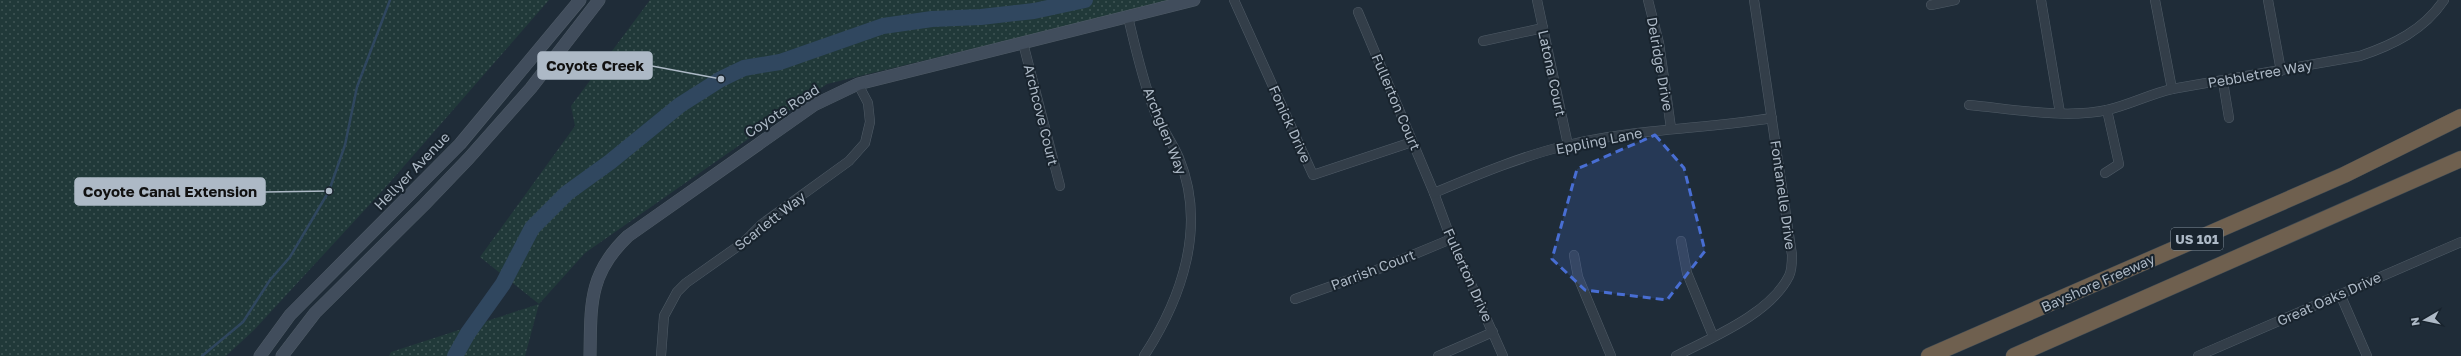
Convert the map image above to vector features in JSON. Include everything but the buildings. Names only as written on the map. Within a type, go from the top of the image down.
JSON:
[{"type":"highway","name":"Bayshore Freeway","points":[[1929,356],[2344,175],[2461,116]]},
{"type":"highway","name":"US 101","points":[[2014,356],[2461,159]]},
{"type":"main road","name":"Hellyer Avenue","points":[[260,356],[290,315],[460,144],[580,0]]},
{"type":"main road","points":[[282,356],[315,313],[424,205],[469,158],[530,88],[599,0]]},
{"type":"main road","name":"Coyote Road","points":[[590,356],[591,307],[599,272],[611,253],[628,236],[814,105],[858,84],[1194,0]]},
{"type":"street","name":"Fonick Drive","points":[[1234,0],[1313,175],[1412,142]]},
{"type":"street","name":"Latona Court","points":[[1537,0],[1568,145]]},
{"type":"street","name":"Delridge Drive","points":[[1648,0],[1659,43],[1671,128]]},
{"type":"street","name":"Fontanelle Drive","points":[[1676,356],[1766,306],[1779,292],[1790,274],[1792,255],[1754,0]]},
{"type":"street","points":[[1931,5],[1955,0]]},
{"type":"street","points":[[2041,0],[2060,113]]},
{"type":"street","points":[[2155,0],[2172,89]]},
{"type":"street","points":[[2268,0],[2281,71]]},
{"type":"street","name":"Pebbletree Way","points":[[1969,105],[2060,113],[2107,110],[2172,89],[2223,82],[2360,56],[2388,47],[2417,29],[2437,10],[2444,0]]},
{"type":"street","name":"Fullerton Court","points":[[1358,12],[1434,193]]},
{"type":"street","name":"Archglen Way","points":[[1128,16],[1152,106],[1179,159],[1190,199],[1192,231],[1187,264],[1178,290],[1144,356]]},
{"type":"street","points":[[1483,41],[1543,28]]},
{"type":"street","name":"Archcove Court","points":[[1023,43],[1060,186]]},
{"type":"street","points":[[2223,82],[2229,118]]},
{"type":"street","name":"Scarlett Way","points":[[661,356],[664,316],[677,292],[686,283],[744,242],[762,224],[849,161],[865,143],[870,122],[868,103],[858,84]]},
{"type":"street","points":[[2105,173],[2119,164],[2107,110]]},
{"type":"street","name":"Eppling Lane","points":[[1434,193],[1496,167],[1568,145],[1671,128],[1772,118]]},
{"type":"street","name":"Fullerton Drive","points":[[1434,193],[1451,239],[1494,332],[1503,356]]},
{"type":"street","name":"Parrish Court","points":[[1295,299],[1374,271],[1451,239]]},
{"type":"street","points":[[1681,241],[1687,273],[1713,336]]},
{"type":"street","name":"Great Oaks Drive","points":[[2198,356],[2461,242]]},
{"type":"street","points":[[1574,255],[1578,277],[1611,356]]},
{"type":"street","points":[[2340,294],[2367,356]]},
{"type":"street","points":[[1438,356],[1494,332]]},
{"type":"highlighted area","points":[[1655,135],[1684,168],[1705,251],[1667,300],[1585,290],[1552,259],[1577,169]]},
{"type":"green space","points":[[0,0],[549,0],[384,189],[254,330],[226,356],[0,356]]},
{"type":"green space","points":[[650,0],[1173,0],[827,84],[585,253],[539,304],[480,257],[575,126],[571,106]]},
{"type":"green space","points":[[539,304],[525,356],[389,356],[391,352]]},
{"type":"waterway","points":[[202,356],[243,322],[270,280],[290,257],[329,191],[345,145],[357,87],[390,0]]},
{"type":"waterway","points":[[455,356],[468,333],[503,284],[532,228],[567,193],[610,162],[680,105],[721,79],[744,68],[780,62],[883,26],[932,19],[981,17],[1034,11],[1085,0]]},
{"type":"place","name":"Coyote Creek","points":[[721,79]]},
{"type":"place","name":"Coyote Canal Extension","points":[[329,191]]}]
